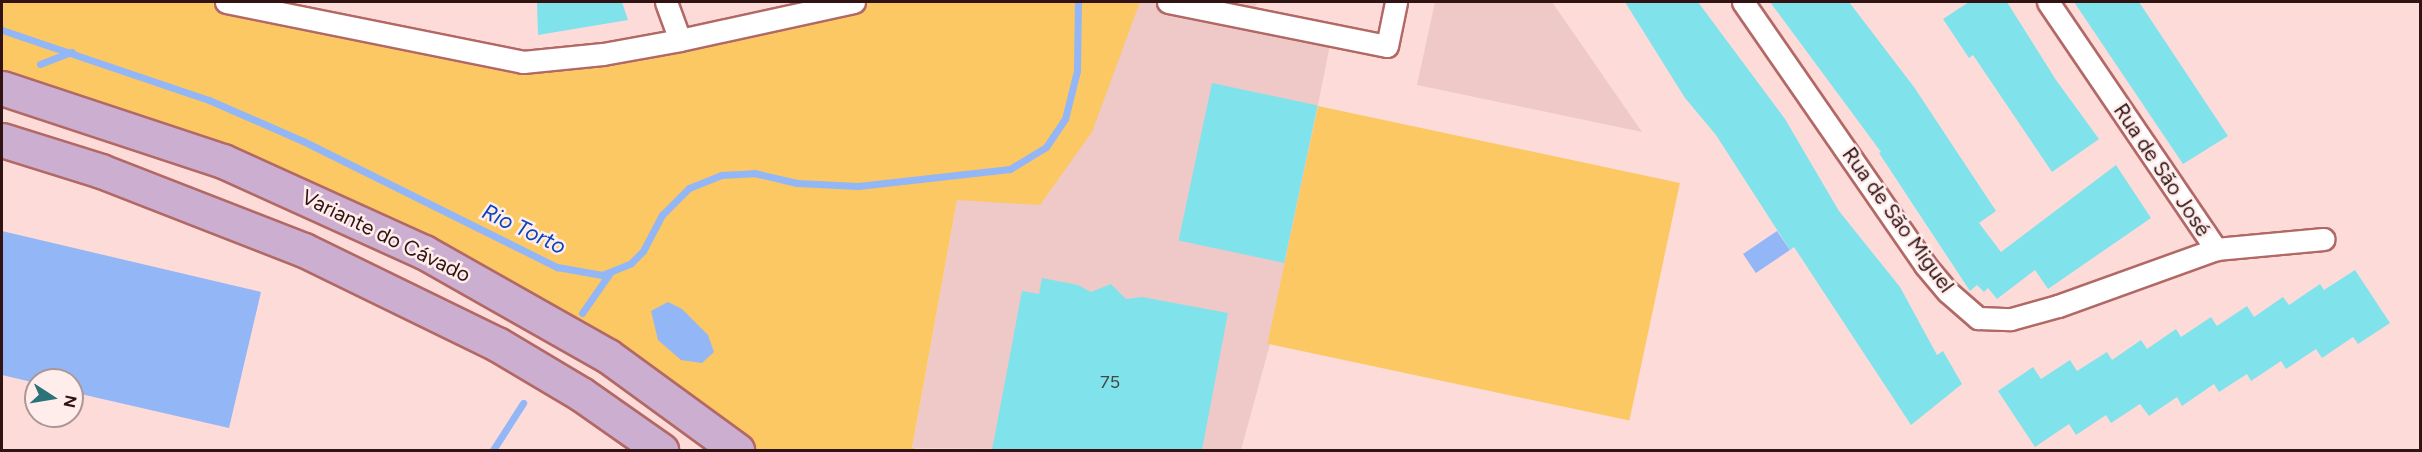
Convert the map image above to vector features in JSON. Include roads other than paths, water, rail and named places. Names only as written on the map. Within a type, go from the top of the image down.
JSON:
[{"type":"main road","name":"Variante do Cávado","points":[[2,88],[223,161],[424,252],[608,356],[737,450]]},
{"type":"main road","points":[[2,140],[101,171],[304,250],[497,344],[581,394],[661,450]]},
{"type":"street","points":[[226,2],[523,62],[603,54],[680,40],[854,2]]},
{"type":"street","points":[[666,2],[680,40]]},
{"type":"street","points":[[1168,2],[1387,46],[1396,2]]},
{"type":"street","name":"Rua de São Miguel","points":[[1743,2],[1925,265],[1948,292],[1978,318],[2011,319],[2058,306],[2216,249]]},
{"type":"street","name":"Rua de São José","points":[[2048,2],[2216,249],[2324,239]]},
{"type":"water","points":[[2,231],[261,292],[229,428],[84,395],[84,368],[24,368],[24,380],[2,375]]},
{"type":"water","points":[[1777,231],[1790,250],[1756,273],[1743,254]]},
{"type":"water","points":[[668,302],[682,309],[708,335],[714,352],[702,363],[681,360],[658,340],[651,311]]},
{"type":"waterway","name":"Rio Torto","points":[[2,30],[209,100],[303,141],[557,267],[602,275],[631,263],[643,251],[662,215],[689,188],[721,175],[754,173],[797,183],[858,186],[1010,169],[1046,147],[1065,119],[1077,71],[1078,2]]},
{"type":"waterway","points":[[40,64],[72,52]]},
{"type":"waterway","points":[[582,313],[610,273]]},
{"type":"waterway","points":[[493,450],[523,403]]}]
